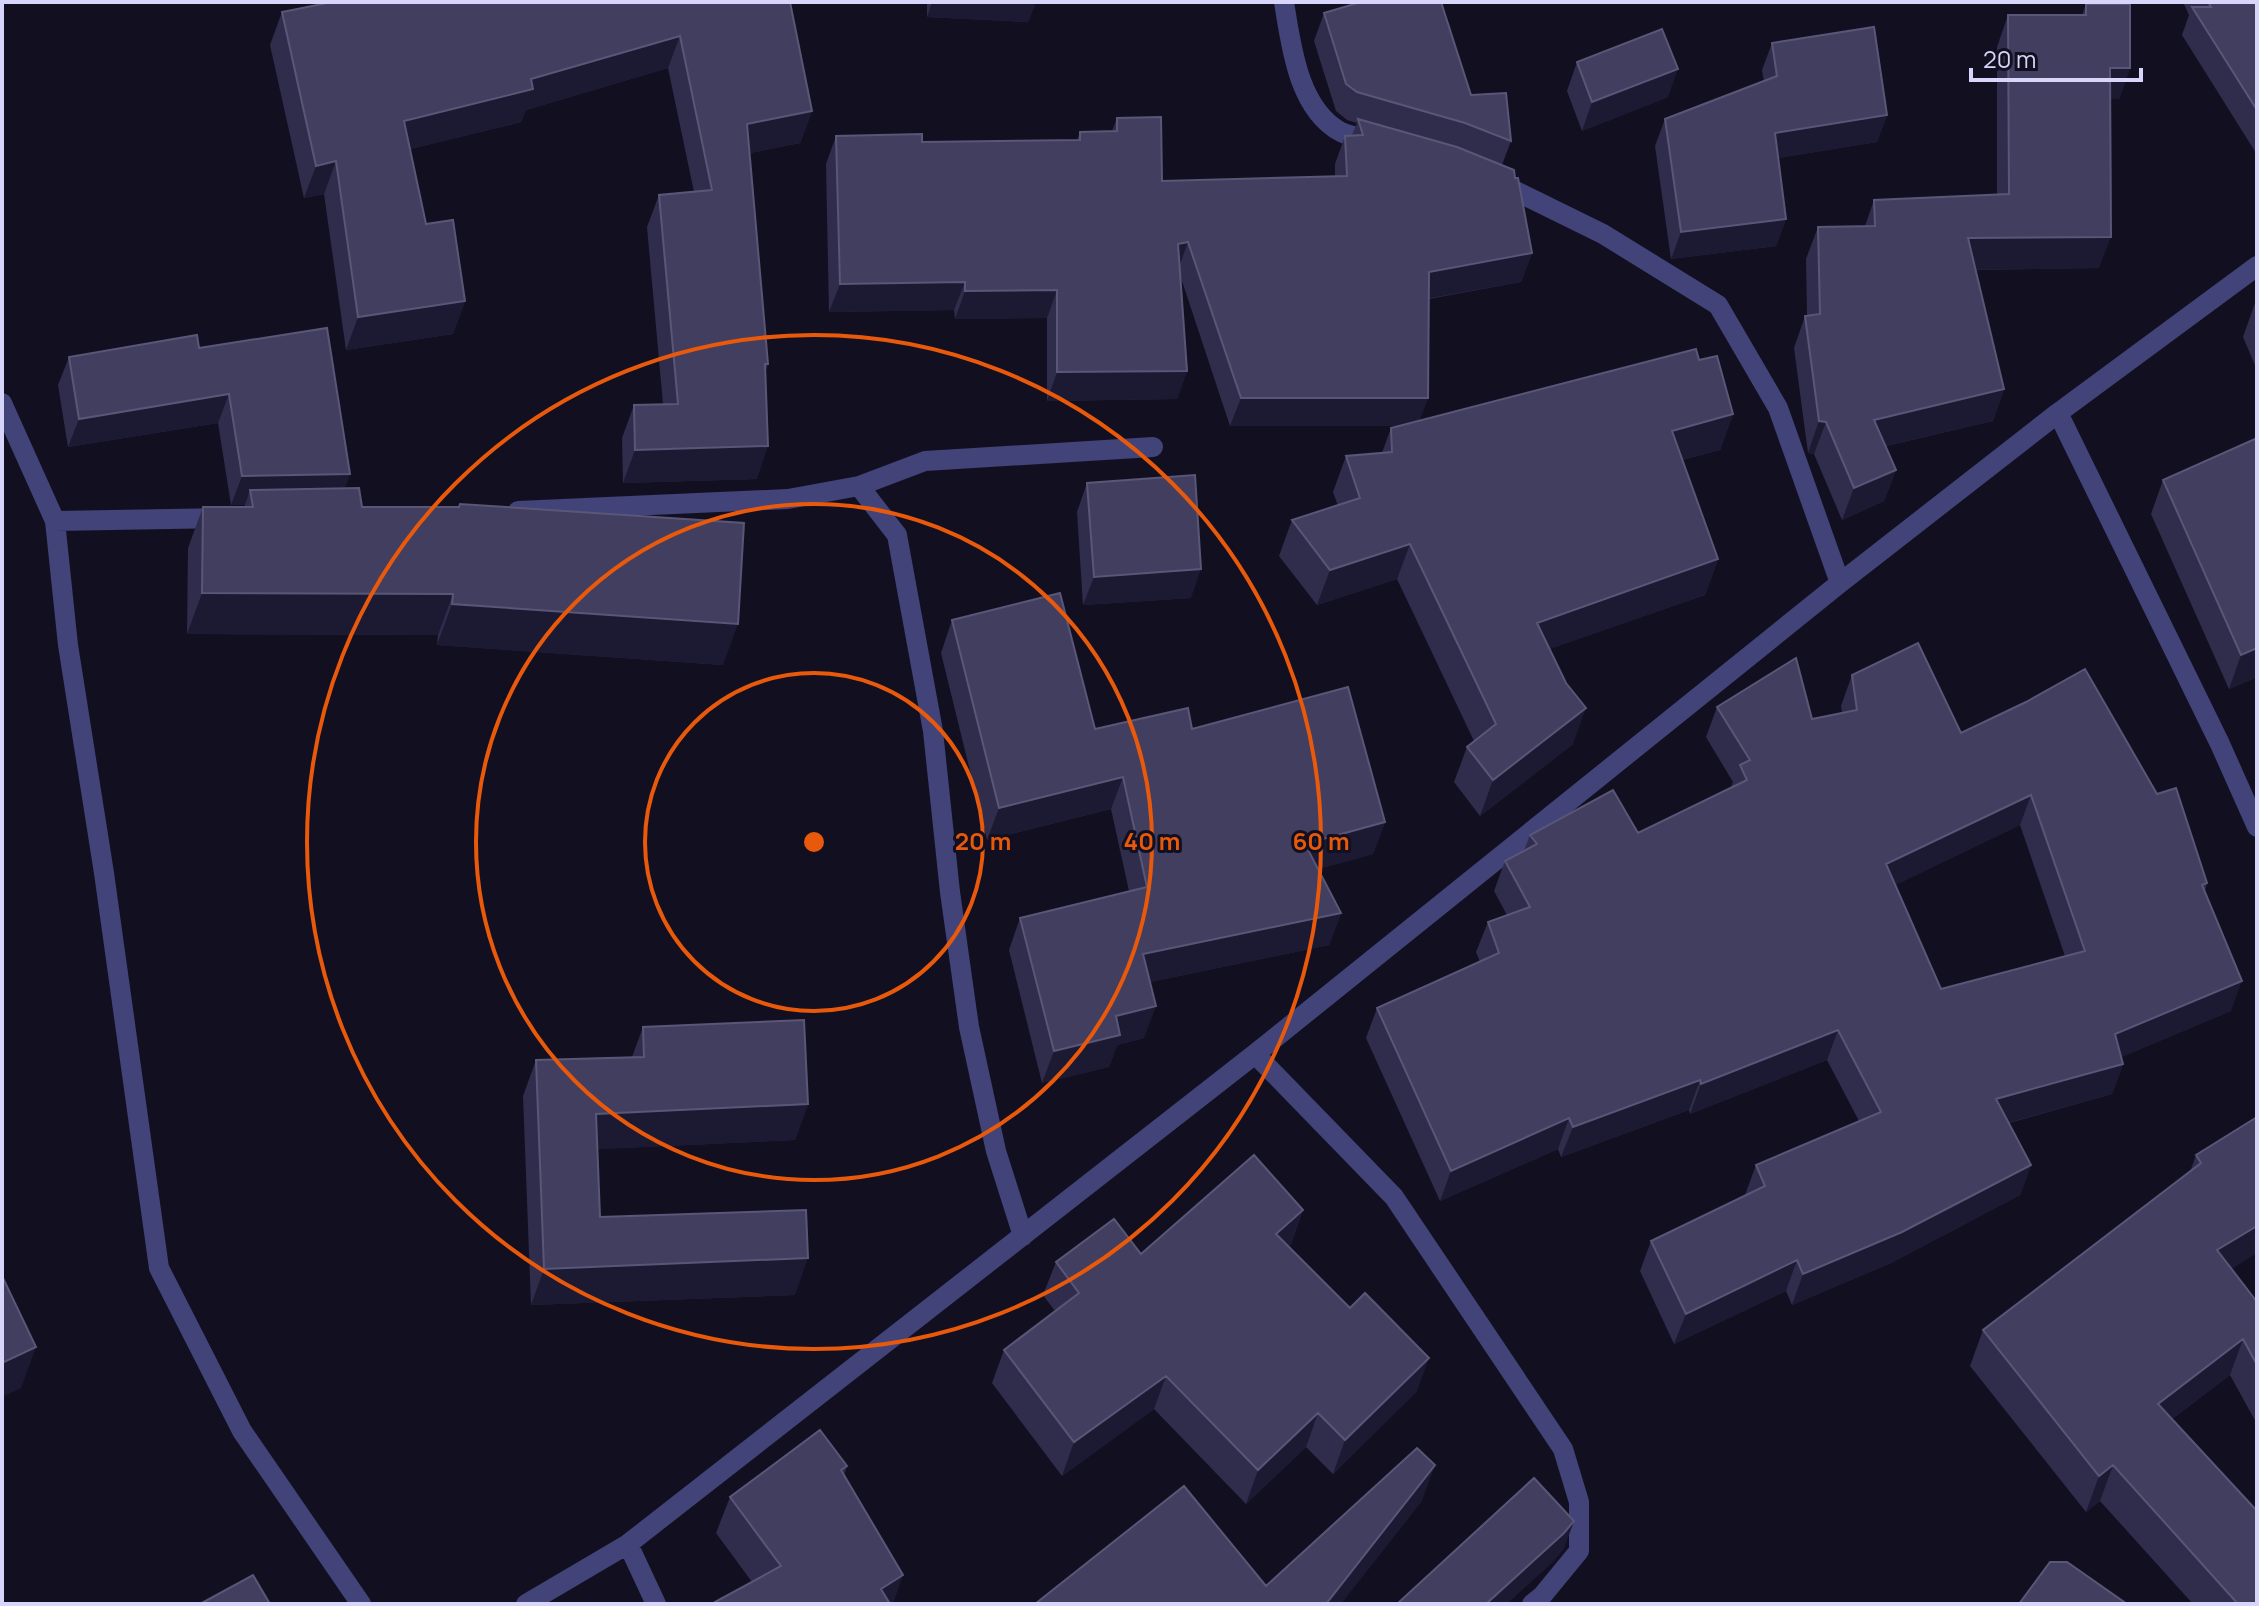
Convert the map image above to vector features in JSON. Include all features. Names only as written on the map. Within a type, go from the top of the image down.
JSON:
[{"type":"street","points":[[1284,2],[1294,62],[1313,109],[1341,132],[1400,148]]},
{"type":"street","points":[[1475,172],[1603,234],[1718,305],[1778,408],[1840,583]]},
{"type":"street","points":[[526,1604],[628,1544],[1255,1054],[1840,583],[2058,413],[2257,266]]},
{"type":"street","points":[[2,403],[55,521],[68,645],[104,873],[159,1268],[242,1431],[361,1604]]},
{"type":"street","points":[[2058,413],[2220,744],[2257,827]]},
{"type":"street","points":[[506,512],[788,499],[859,486],[925,461],[1153,447]]},
{"type":"street","points":[[859,486],[897,535],[933,731],[950,892],[969,1027],[996,1151],[1023,1236]]},
{"type":"street","points":[[55,521],[241,518]]},
{"type":"street","points":[[1255,1054],[1394,1197],[1563,1449],[1579,1502],[1579,1551],[1532,1604]]},
{"type":"street","points":[[628,1544],[656,1604]]},
{"type":"building","points":[[332,2],[790,2],[812,111],[747,124],[768,364],[765,364],[768,446],[635,450],[634,405],[678,404],[659,195],[712,190],[680,36],[531,79],[533,89],[404,121],[426,224],[453,220],[465,301],[358,317],[336,161],[316,166],[282,12]]},
{"type":"building","points":[[1361,2],[1441,2],[1471,95],[1506,93],[1511,141],[1465,123],[1357,92],[1346,84],[1324,13]]},
{"type":"building","points":[[2208,2],[2257,2],[2257,110],[2192,7],[2211,7]]},
{"type":"building","points":[[2086,4],[2130,4],[2130,68],[2110,68],[2111,237],[1968,238],[2004,389],[1874,420],[1896,470],[1854,488],[1826,422],[1819,421],[1805,316],[1820,314],[1818,227],[1875,226],[1874,200],[2009,194],[2008,15],[2086,15]]},
{"type":"building","points":[[1874,27],[1887,115],[1775,133],[1786,219],[1681,232],[1665,119],[1777,76],[1772,43]]},
{"type":"building","points":[[1662,29],[1678,69],[1592,102],[1577,62]]},
{"type":"building","points":[[1161,117],[1162,181],[1347,176],[1345,136],[1363,135],[1358,119],[1457,147],[1514,170],[1532,253],[1429,272],[1428,398],[1241,398],[1188,242],[1178,244],[1187,371],[1057,372],[1057,290],[965,291],[965,282],[840,284],[836,136],[922,134],[922,142],[1080,140],[1080,132],[1117,131],[1117,118]]},
{"type":"building","points":[[327,328],[350,474],[242,476],[229,394],[79,419],[69,357],[197,335],[199,348]]},
{"type":"building","points":[[1696,349],[1699,360],[1717,356],[1733,414],[1672,431],[1718,559],[1537,623],[1566,683],[1586,708],[1493,780],[1467,747],[1496,724],[1410,544],[1330,570],[1292,520],[1360,498],[1346,456],[1392,452],[1391,428]]},
{"type":"building","points":[[2257,438],[2257,648],[2241,655],[2163,480]]},
{"type":"building","points":[[1195,475],[1201,569],[1094,577],[1087,483]]},
{"type":"building","points":[[359,488],[362,507],[459,507],[460,504],[744,523],[738,624],[452,604],[453,594],[202,593],[203,507],[253,507],[250,490]]},
{"type":"building","points":[[1060,593],[1095,729],[1188,708],[1192,729],[1348,687],[1385,822],[1305,844],[1341,913],[1143,954],[1156,1006],[1116,1016],[1120,1035],[1054,1051],[1020,918],[1147,887],[1123,777],[999,808],[952,620]]},
{"type":"building","points":[[1918,643],[1961,733],[2085,669],[2157,794],[2176,788],[2207,883],[2202,885],[2242,981],[2115,1034],[2123,1064],[1996,1099],[2031,1165],[1902,1232],[1803,1274],[1797,1260],[1686,1314],[1651,1241],[1765,1186],[1756,1165],[1881,1112],[1838,1030],[1701,1084],[1700,1080],[1573,1127],[1569,1118],[1451,1171],[1377,1008],[1499,953],[1488,922],[1530,907],[1505,861],[1537,844],[1530,835],[1613,790],[1638,833],[1747,780],[1740,765],[1750,760],[1717,707],[1796,658],[1812,719],[1857,710],[1852,675]],"holes":[[[2031,795],[2085,951],[1941,989],[1886,864]]]},
{"type":"building","points":[[804,1020],[808,1104],[596,1114],[600,1217],[806,1210],[808,1258],[544,1269],[536,1060],[644,1057],[643,1027]]},
{"type":"building","points":[[2257,1117],[2257,1226],[2217,1250],[2257,1302],[2257,1365],[2243,1339],[2158,1404],[2257,1511],[2257,1604],[2238,1604],[2113,1465],[2099,1476],[1983,1330],[2201,1163],[2196,1155]]},
{"type":"building","points":[[1254,1155],[1303,1210],[1276,1234],[1350,1308],[1365,1293],[1429,1358],[1345,1440],[1318,1413],[1258,1470],[1166,1376],[1074,1442],[1004,1350],[1079,1293],[1056,1262],[1114,1219],[1141,1254]]},
{"type":"building","points":[[2,1276],[36,1347],[2,1363]]},
{"type":"building","points":[[820,1430],[847,1466],[841,1470],[903,1575],[881,1589],[890,1604],[716,1604],[781,1566],[730,1497]]},
{"type":"building","points":[[1417,1448],[1435,1465],[1326,1604],[1035,1604],[1184,1486],[1266,1586]]},
{"type":"building","points":[[1534,1478],[1574,1521],[1564,1533],[1486,1604],[1397,1604]]},
{"type":"building","points":[[2050,1562],[2067,1562],[2127,1604],[2019,1604]]},
{"type":"building","points":[[253,1575],[270,1604],[200,1604]]}]
